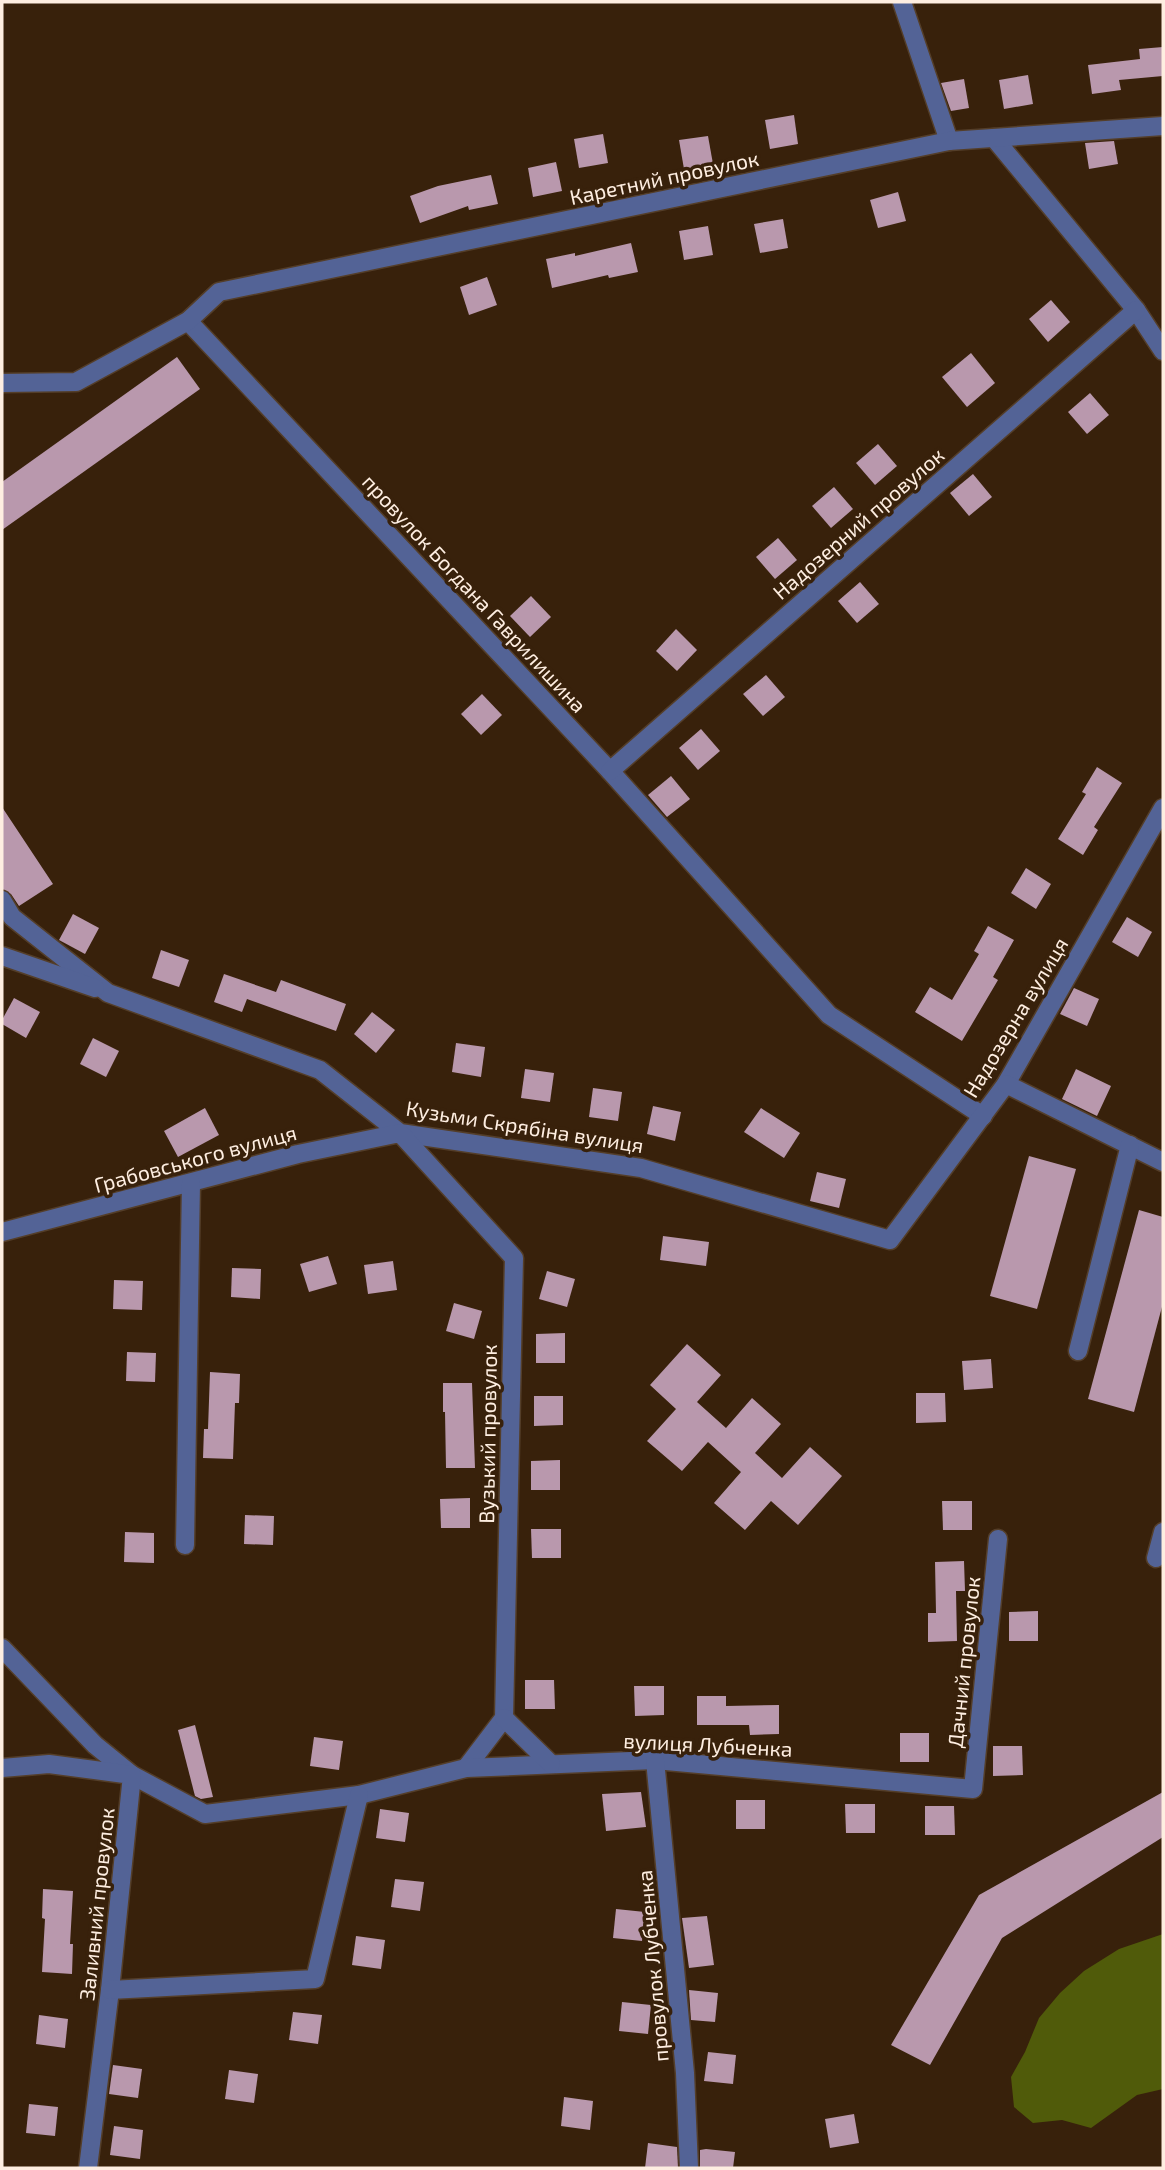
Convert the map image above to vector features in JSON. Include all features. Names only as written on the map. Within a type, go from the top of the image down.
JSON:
[{"type":"street","points":[[902,2],[949,141]]},
{"type":"street","name":"Каретний провулок","points":[[188,321],[219,292],[949,141],[1163,126]]},
{"type":"street","points":[[994,138],[1136,310],[1163,351]]},
{"type":"street","name":"Надозерний провулок","points":[[610,771],[1136,310]]},
{"type":"street","points":[[2,383],[76,382],[188,321]]},
{"type":"street","name":"провулок Богдана Гаврилишина","points":[[188,321],[610,771],[829,1015],[983,1116]]},
{"type":"street","name":"Надозерна вулиця","points":[[890,1240],[1006,1084],[1163,808]]},
{"type":"street","name":"Кузьми Скрябіна вулиця","points":[[2,900],[12,917],[108,993],[320,1070],[400,1133],[641,1168],[890,1240]]},
{"type":"street","points":[[2,956],[108,993]]},
{"type":"street","points":[[1006,1084],[1163,1162]]},
{"type":"street","name":"Грабовського вулиця","points":[[2,1232],[299,1154],[400,1133]]},
{"type":"street","name":"Вузький провулок","points":[[400,1133],[514,1258],[503,1718]]},
{"type":"street","points":[[1078,1351],[1130,1145]]},
{"type":"street","points":[[185,1545],[191,1183]]},
{"type":"street","points":[[1156,1558],[1163,1532]]},
{"type":"street","name":"Дачний провулок","points":[[973,1789],[998,1539]]},
{"type":"street","points":[[2,1648],[95,1745],[132,1775]]},
{"type":"street","points":[[466,1768],[503,1718],[551,1764]]},
{"type":"street","name":"вулиця Лубченка","points":[[132,1775],[205,1814],[359,1795],[466,1768],[655,1760],[973,1789]]},
{"type":"street","name":"провулок Лубченка","points":[[655,1760],[685,2073],[689,2168]]},
{"type":"street","points":[[2,1768],[49,1765],[132,1775]]},
{"type":"street","name":"Заливний провулок","points":[[88,2168],[132,1775]]},
{"type":"street","points":[[110,1990],[315,1979],[359,1795]]},
{"type":"green space","points":[[1163,1934],[1163,2089],[1137,2095],[1091,2128],[1062,2120],[1033,2123],[1014,2107],[1011,2077],[1039,2018],[1060,1993],[1084,1971],[1119,1949]]},
{"type":"building","points":[[1163,47],[1163,76],[1119,80],[1121,90],[1092,94],[1088,65],[1140,59],[1139,49]]},
{"type":"building","points":[[1028,75],[1033,104],[1004,109],[999,80]]},
{"type":"building","points":[[964,79],[969,108],[951,111],[941,83]]},
{"type":"building","points":[[794,115],[798,144],[770,149],[765,120]]},
{"type":"building","points":[[603,134],[608,163],[579,168],[574,139]]},
{"type":"building","points":[[708,136],[713,164],[684,169],[679,140]]},
{"type":"building","points":[[1114,141],[1118,164],[1089,169],[1085,143]]},
{"type":"building","points":[[556,162],[562,191],[533,197],[528,168]]},
{"type":"building","points":[[491,175],[498,204],[469,210],[468,206],[420,223],[410,196],[438,186]]},
{"type":"building","points":[[898,192],[906,221],[878,228],[870,200]]},
{"type":"building","points":[[783,219],[788,248],[760,253],[754,224]]},
{"type":"building","points":[[708,226],[713,255],[684,260],[679,231]]},
{"type":"building","points":[[631,243],[638,272],[609,278],[608,275],[552,288],[546,259],[575,253],[575,256]]},
{"type":"building","points":[[487,277],[497,305],[469,315],[460,287]]},
{"type":"building","points":[[1051,300],[1070,322],[1048,342],[1029,319]]},
{"type":"building","points":[[971,353],[995,383],[967,407],[942,377]]},
{"type":"building","points":[[177,357],[200,389],[2,530],[2,482]]},
{"type":"building","points":[[1090,393],[1109,415],[1087,434],[1068,412]]},
{"type":"building","points":[[878,444],[897,466],[875,485],[856,463]]},
{"type":"building","points":[[973,474],[992,497],[969,516],[950,493]]},
{"type":"building","points":[[834,487],[853,509],[831,528],[812,506]]},
{"type":"building","points":[[778,538],[797,560],[775,579],[756,557]]},
{"type":"building","points":[[860,582],[879,604],[857,623],[838,601]]},
{"type":"building","points":[[531,596],[551,617],[530,637],[510,616]]},
{"type":"building","points":[[676,629],[697,650],[677,671],[656,651]]},
{"type":"building","points":[[766,675],[785,697],[763,716],[743,694]]},
{"type":"building","points":[[482,694],[502,715],[481,735],[461,714]]},
{"type":"building","points":[[701,729],[720,751],[698,770],[679,748]]},
{"type":"building","points":[[1097,767],[1122,783],[1094,827],[1098,830],[1083,855],[1058,839],[1086,794],[1082,792]]},
{"type":"building","points":[[671,776],[690,799],[667,817],[648,795]]},
{"type":"building","points":[[2,807],[53,884],[19,906],[11,894],[2,889]]},
{"type":"building","points":[[1026,868],[1051,884],[1036,909],[1011,893]]},
{"type":"building","points":[[73,914],[99,928],[85,954],[59,940]]},
{"type":"building","points":[[1127,917],[1152,932],[1138,957],[1112,942]]},
{"type":"building","points":[[988,926],[1014,940],[993,977],[998,980],[962,1041],[915,1012],[930,987],[952,1000],[979,954],[974,951]]},
{"type":"building","points":[[161,950],[189,960],[179,987],[152,978]]},
{"type":"building","points":[[224,974],[276,992],[281,980],[346,1004],[336,1031],[247,999],[242,1012],[214,1002]]},
{"type":"building","points":[[1074,988],[1099,999],[1087,1026],[1060,1014]]},
{"type":"building","points":[[14,998],[40,1012],[26,1038],[2,1024]]},
{"type":"building","points":[[372,1012],[395,1030],[376,1053],[354,1034]]},
{"type":"building","points":[[93,1038],[119,1051],[106,1077],[80,1064]]},
{"type":"building","points":[[456,1043],[485,1047],[481,1077],[452,1072]]},
{"type":"building","points":[[525,1069],[554,1073],[550,1102],[521,1098]]},
{"type":"building","points":[[1076,1069],[1111,1086],[1097,1116],[1062,1099]]},
{"type":"building","points":[[593,1088],[622,1092],[618,1121],[589,1117]]},
{"type":"building","points":[[653,1106],[681,1112],[675,1141],[647,1134]]},
{"type":"building","points":[[205,1108],[219,1135],[178,1157],[164,1131]]},
{"type":"building","points":[[761,1108],[800,1133],[784,1158],[744,1132]]},
{"type":"building","points":[[1029,1156],[1076,1169],[1037,1309],[990,1296]]},
{"type":"building","points":[[817,1172],[846,1179],[839,1208],[810,1201]]},
{"type":"building","points":[[1139,1210],[1163,1217],[1163,1303],[1134,1412],[1088,1399]]},
{"type":"building","points":[[663,1236],[709,1242],[706,1266],[660,1260]]},
{"type":"building","points":[[328,1256],[337,1284],[309,1292],[300,1264]]},
{"type":"building","points":[[393,1261],[397,1290],[368,1294],[364,1265]]},
{"type":"building","points":[[232,1268],[261,1269],[260,1299],[231,1297]]},
{"type":"building","points":[[547,1271],[575,1279],[567,1307],[539,1299]]},
{"type":"building","points":[[114,1280],[143,1281],[142,1310],[113,1309]]},
{"type":"building","points":[[454,1303],[482,1311],[474,1339],[446,1331]]},
{"type":"building","points":[[565,1333],[565,1363],[536,1363],[536,1334]]},
{"type":"building","points":[[687,1344],[721,1375],[697,1402],[726,1428],[752,1398],[781,1424],[755,1453],[782,1478],[810,1447],[842,1476],[798,1525],[771,1501],[745,1530],[714,1503],[741,1472],[708,1442],[682,1471],[647,1441],[676,1409],[650,1385]]},
{"type":"building","points":[[127,1352],[156,1353],[155,1382],[126,1381]]},
{"type":"building","points":[[991,1359],[993,1388],[964,1390],[962,1361]]},
{"type":"building","points":[[210,1372],[240,1374],[239,1403],[235,1403],[233,1459],[203,1458],[204,1429],[208,1429]]},
{"type":"building","points":[[443,1383],[472,1383],[475,1468],[446,1468]]},
{"type":"building","points":[[916,1393],[945,1393],[946,1422],[916,1423]]},
{"type":"building","points":[[534,1396],[563,1396],[563,1425],[534,1426]]},
{"type":"building","points":[[560,1460],[560,1490],[531,1490],[531,1461]]},
{"type":"building","points":[[470,1498],[470,1528],[441,1528],[440,1499]]},
{"type":"building","points":[[942,1501],[972,1501],[972,1530],[943,1530]]},
{"type":"building","points":[[245,1515],[274,1516],[273,1545],[244,1544]]},
{"type":"building","points":[[531,1529],[561,1529],[561,1558],[532,1558]]},
{"type":"building","points":[[125,1532],[154,1533],[154,1563],[124,1562]]},
{"type":"building","points":[[964,1561],[965,1591],[956,1591],[957,1641],[928,1642],[928,1613],[936,1613],[935,1562]]},
{"type":"building","points":[[1038,1611],[1038,1641],[1009,1641],[1009,1612]]},
{"type":"building","points":[[525,1680],[554,1680],[555,1709],[525,1709]]},
{"type":"building","points":[[634,1686],[664,1686],[664,1715],[635,1716]]},
{"type":"building","points":[[697,1696],[726,1696],[726,1706],[779,1705],[779,1734],[750,1735],[749,1725],[697,1725]]},
{"type":"building","points":[[195,1725],[213,1797],[201,1799],[195,1796],[178,1730]]},
{"type":"building","points":[[900,1733],[929,1733],[929,1762],[900,1762]]},
{"type":"building","points":[[314,1737],[343,1741],[339,1770],[310,1766]]},
{"type":"building","points":[[993,1746],[1022,1746],[1023,1775],[993,1776]]},
{"type":"building","points":[[641,1792],[646,1827],[606,1831],[602,1794]]},
{"type":"building","points":[[1163,1792],[1163,1837],[1002,1938],[930,2065],[891,2045],[979,1895]]},
{"type":"building","points":[[736,1800],[765,1800],[765,1829],[736,1829]]},
{"type":"building","points":[[845,1804],[875,1804],[875,1833],[846,1833]]},
{"type":"building","points":[[925,1806],[954,1806],[955,1835],[925,1835]]},
{"type":"building","points":[[380,1809],[409,1813],[405,1842],[376,1838]]},
{"type":"building","points":[[395,1879],[424,1882],[420,1911],[391,1907]]},
{"type":"building","points":[[43,1889],[73,1891],[70,1944],[73,1944],[72,1974],[42,1972],[45,1919],[42,1918]]},
{"type":"building","points":[[616,1909],[645,1912],[642,1941],[613,1938]]},
{"type":"building","points":[[707,1916],[714,1965],[689,1968],[682,1918]]},
{"type":"building","points":[[356,1936],[385,1940],[381,1969],[352,1965]]},
{"type":"building","points":[[689,1990],[718,1993],[715,2022],[691,2020]]},
{"type":"building","points":[[622,2002],[651,2005],[648,2034],[619,2031]]},
{"type":"building","points":[[293,2012],[322,2015],[318,2044],[289,2040]]},
{"type":"building","points":[[39,2015],[68,2019],[65,2048],[36,2044]]},
{"type":"building","points":[[708,2052],[736,2055],[733,2084],[704,2081]]},
{"type":"building","points":[[113,2065],[142,2069],[138,2098],[109,2094]]},
{"type":"building","points":[[229,2070],[258,2074],[254,2103],[225,2099]]},
{"type":"building","points":[[564,2097],[593,2101],[590,2130],[561,2126]]},
{"type":"building","points":[[29,2104],[58,2107],[55,2136],[26,2133]]},
{"type":"building","points":[[854,2114],[859,2143],[830,2148],[825,2119]]},
{"type":"building","points":[[114,2126],[143,2130],[140,2159],[110,2155]]},
{"type":"building","points":[[648,2143],[677,2147],[678,2168],[645,2168]]},
{"type":"building","points":[[700,2150],[735,2152],[733,2168],[700,2168]]}]
